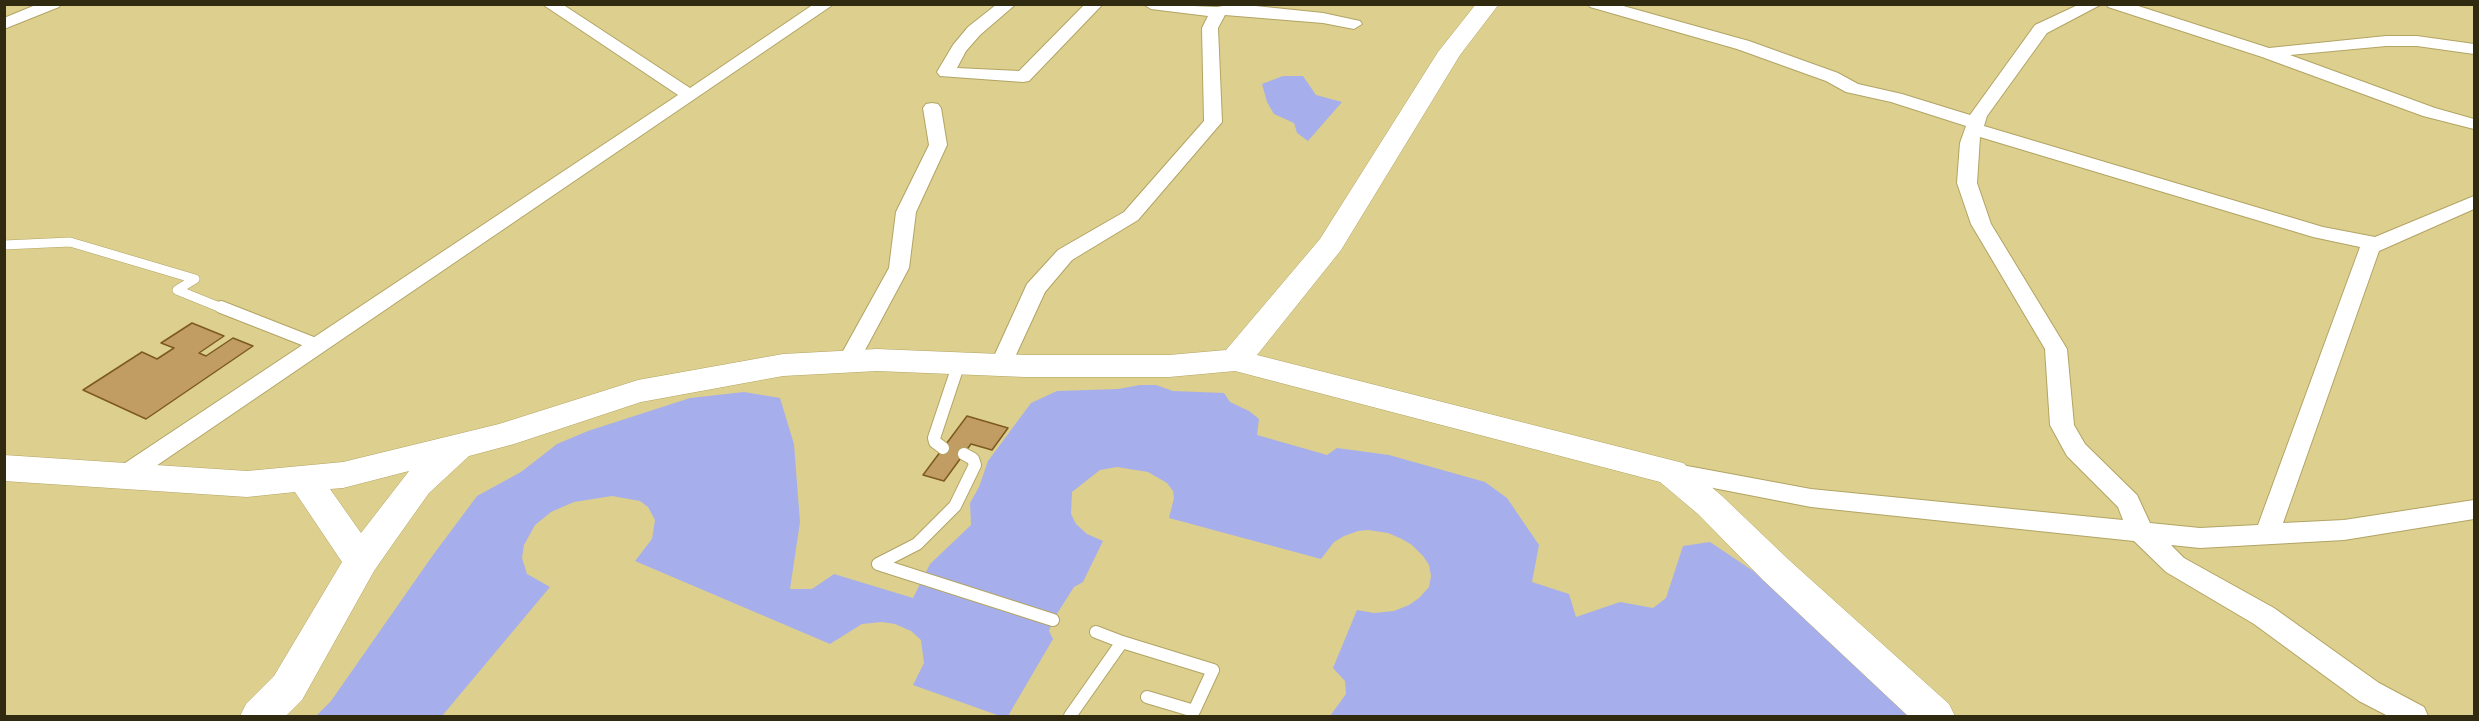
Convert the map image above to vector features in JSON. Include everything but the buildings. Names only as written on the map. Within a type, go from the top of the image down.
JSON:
[{"type":"main road","points":[[1235,360],[1331,244],[1450,52],[1488,4]]},
{"type":"main road","points":[[4,468],[247,484],[343,475],[502,435],[638,391],[783,365],[878,360],[1001,365],[1169,366],[1235,360],[1671,472],[1710,505],[1776,570],[1935,717]]},
{"type":"main road","points":[[260,717],[288,688],[361,561],[417,484],[458,446]]},
{"type":"main road","points":[[304,478],[361,561]]},
{"type":"street","points":[[4,24],[53,4]]},
{"type":"street","points":[[550,4],[689,95]]},
{"type":"street","points":[[124,475],[826,4]]},
{"type":"street","points":[[1008,4],[974,30],[959,49],[946,72],[1023,77],[1095,4]]},
{"type":"street","points":[[1151,4],[1323,18],[1354,24]]},
{"type":"street","points":[[1596,4],[1743,45],[1832,77],[1852,88],[1896,98],[1975,126],[2320,233],[2378,243]]},
{"type":"street","points":[[2094,4],[2041,29],[1978,116],[1970,143],[1967,183],[1981,224],[2056,349],[2062,425],[2076,450],[2128,502],[2141,532],[2175,565],[2265,616],[2369,692],[2414,717]]},
{"type":"street","points":[[2114,4],[2268,53],[2429,112],[2475,124]]},
{"type":"street","points":[[1001,365],[1035,289],[1065,255],[1131,216],[1214,122],[1210,28],[1227,9]]},
{"type":"street","points":[[2268,53],[2386,41],[2417,41],[2475,49]]},
{"type":"street","points":[[848,362],[898,268],[906,212],[938,145],[932,108]]},
{"type":"street","points":[[2267,534],[2370,247],[2475,202]]},
{"type":"street","points":[[1671,472],[1812,498],[2200,538],[2344,530],[2475,510]]},
{"type":"lane","points":[[4,245],[70,242],[195,279],[177,290],[318,345]]},
{"type":"lane","points":[[943,448],[935,442],[934,438],[959,363]]},
{"type":"lane","points":[[964,454],[973,459],[975,465],[955,506],[917,544],[878,564],[1048,619]]},
{"type":"lane","points":[[1096,632],[1213,670],[1194,711],[1147,697]]},
{"type":"lane","points":[[1070,717],[1122,642]]},
{"type":"water","points":[[1283,76],[1303,76],[1316,95],[1342,102],[1308,141],[1297,133],[1294,123],[1274,114],[1267,102],[1262,84]]},
{"type":"water","points":[[1156,385],[1173,391],[1224,393],[1230,402],[1249,411],[1259,419],[1257,435],[1327,455],[1337,448],[1389,455],[1485,482],[1507,498],[1539,545],[1532,582],[1569,594],[1576,617],[1620,602],[1653,608],[1666,598],[1683,546],[1710,542],[1801,603],[1917,716],[1330,716],[1346,694],[1345,681],[1333,668],[1357,610],[1374,613],[1394,611],[1419,598],[1429,587],[1431,576],[1429,565],[1423,556],[1402,539],[1388,533],[1368,530],[1358,531],[1334,542],[1321,559],[1169,518],[1174,498],[1173,491],[1167,483],[1148,472],[1117,467],[1100,470],[1072,492],[1071,514],[1076,524],[1087,534],[1103,541],[1083,582],[1074,587],[1053,620],[1049,631],[1053,639],[1008,716],[1000,716],[913,685],[924,663],[921,640],[911,631],[895,624],[882,622],[862,624],[830,644],[635,561],[652,539],[655,520],[648,507],[640,501],[612,496],[574,502],[551,512],[535,525],[524,545],[522,558],[527,574],[550,587],[442,716],[316,716],[331,701],[477,496],[521,472],[557,444],[588,431],[690,398],[744,392],[780,398],[794,444],[800,522],[790,589],[812,589],[834,574],[913,598],[930,564],[971,525],[970,503],[979,487],[988,461],[1031,403],[1057,391],[1118,389]]}]
